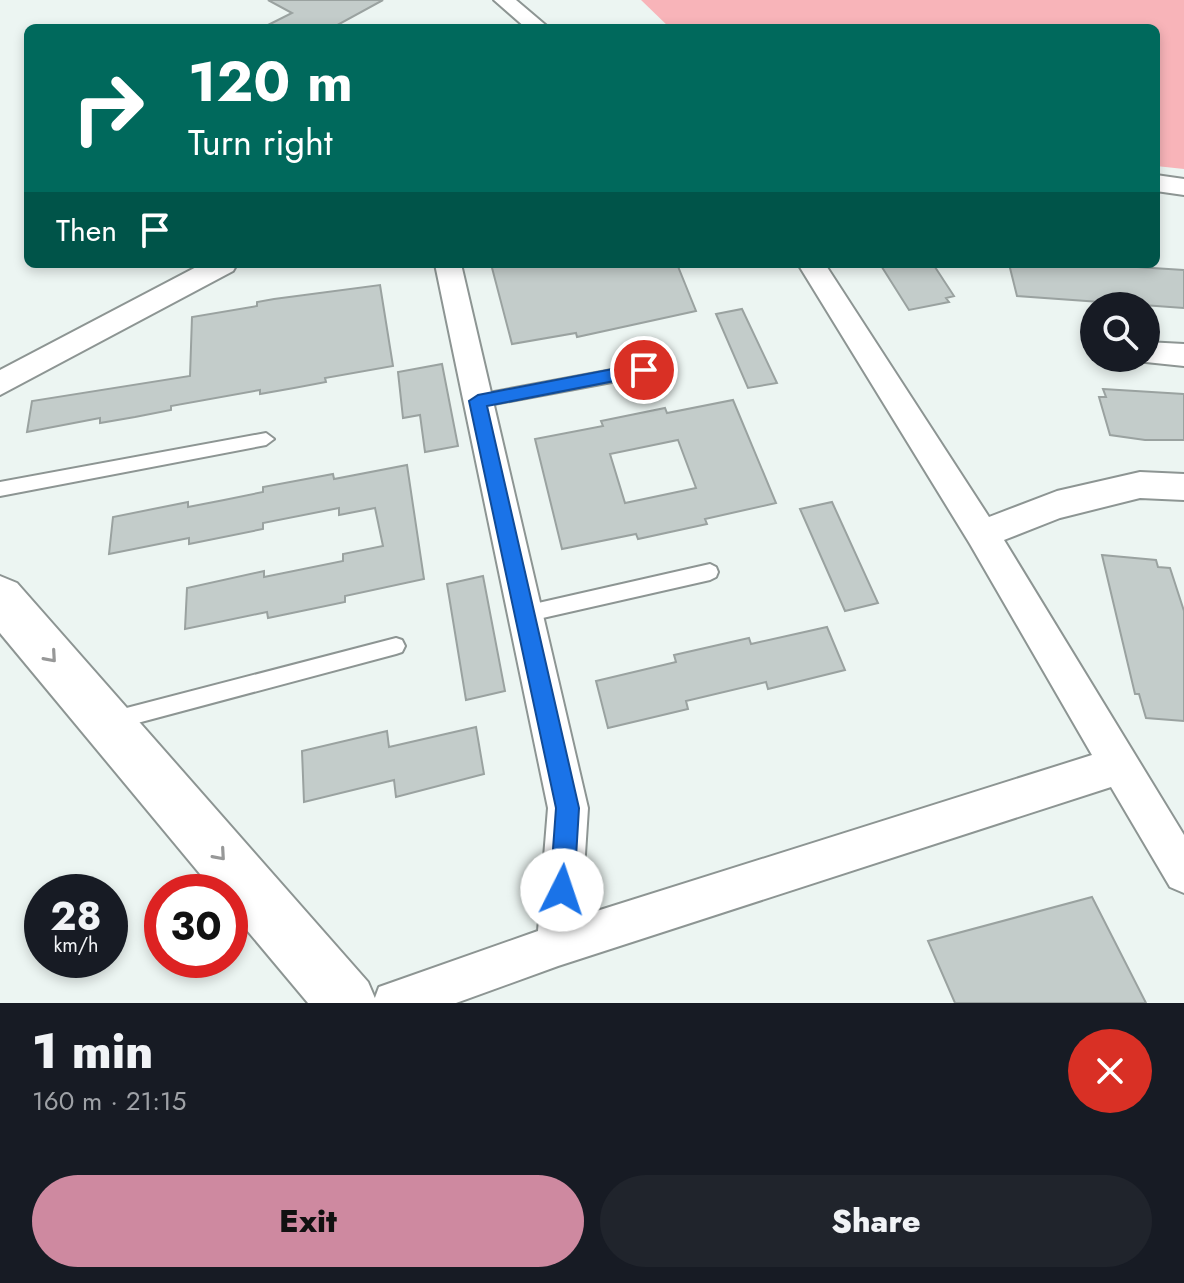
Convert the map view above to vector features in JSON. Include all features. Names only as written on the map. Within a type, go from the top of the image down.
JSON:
[{"type":"street","points":[[504,0],[534,24]]},
{"type":"street","points":[[1160,184],[1184,187]]},
{"type":"street","points":[[0,384],[217,268]]},
{"type":"street","points":[[449,268],[568,808],[558,945]]},
{"type":"street","points":[[814,268],[982,534],[1184,873]]},
{"type":"street","points":[[1160,354],[1184,355]]},
{"type":"street","points":[[982,534],[1057,505],[1140,485],[1184,487]]},
{"type":"street","points":[[0,598],[347,1003]]},
{"type":"street","points":[[395,1003],[558,945],[1120,765]]},
{"type":"lane","points":[[478,401],[644,370]]},
{"type":"lane","points":[[0,489],[266,439]]},
{"type":"lane","points":[[525,614],[710,572]]},
{"type":"lane","points":[[107,723],[396,646]]},
{"type":"shaded area","points":[[641,0],[1184,0],[1184,169],[1160,166],[1160,24],[666,24]]},
{"type":"building","points":[[268,0],[383,0],[339,24],[270,24],[292,13]]},
{"type":"building","points":[[492,268],[679,268],[696,311],[577,337],[576,333],[512,344]]},
{"type":"building","points":[[883,268],[936,268],[954,296],[946,298],[949,302],[909,310]]},
{"type":"building","points":[[1010,268],[1184,270],[1184,308],[1160,306],[1160,292],[1080,292],[1080,301],[1017,296]]},
{"type":"building","points":[[380,285],[393,366],[325,378],[326,382],[294,388],[260,394],[260,390],[171,406],[171,410],[135,417],[100,423],[100,418],[27,432],[32,401],[190,376],[192,317],[257,306],[257,302],[274,299]]},
{"type":"building","points":[[742,309],[777,383],[748,388],[716,314]]},
{"type":"building","points":[[442,364],[458,446],[425,452],[420,415],[403,418],[398,372]]},
{"type":"building","points":[[1103,389],[1184,394],[1184,440],[1145,440],[1110,435],[1099,397],[1106,397]]},
{"type":"building","points":[[733,400],[776,503],[705,519],[707,524],[638,539],[636,534],[562,549],[535,439],[603,426],[601,421],[665,408],[667,413]],"holes":[[[678,440],[696,488],[625,503],[610,454]]]},
{"type":"building","points":[[407,465],[424,579],[345,596],[345,602],[268,618],[267,612],[185,629],[187,588],[264,571],[264,577],[343,561],[343,554],[383,546],[375,508],[339,515],[339,508],[263,523],[263,529],[189,544],[189,538],[109,554],[113,517],[188,502],[188,507],[224,500],[263,492],[263,487],[333,474],[334,479]]},
{"type":"building","points":[[832,502],[878,603],[845,611],[800,509]]},
{"type":"building","points":[[1102,555],[1156,560],[1158,567],[1170,568],[1184,611],[1184,721],[1146,718],[1139,694],[1135,694]]},
{"type":"building","points":[[483,576],[505,691],[466,700],[447,584]]},
{"type":"building","points":[[827,627],[845,670],[768,689],[766,682],[686,701],[688,709],[608,728],[596,681],[676,662],[674,655],[749,638],[751,644]]},
{"type":"building","points":[[476,727],[484,774],[396,797],[394,780],[304,802],[302,751],[387,731],[389,747]]},
{"type":"building","points":[[1092,897],[1146,1003],[955,1003],[928,941]]},
{"type":"route","points":[[562,890],[568,808],[478,401],[644,370]]}]
